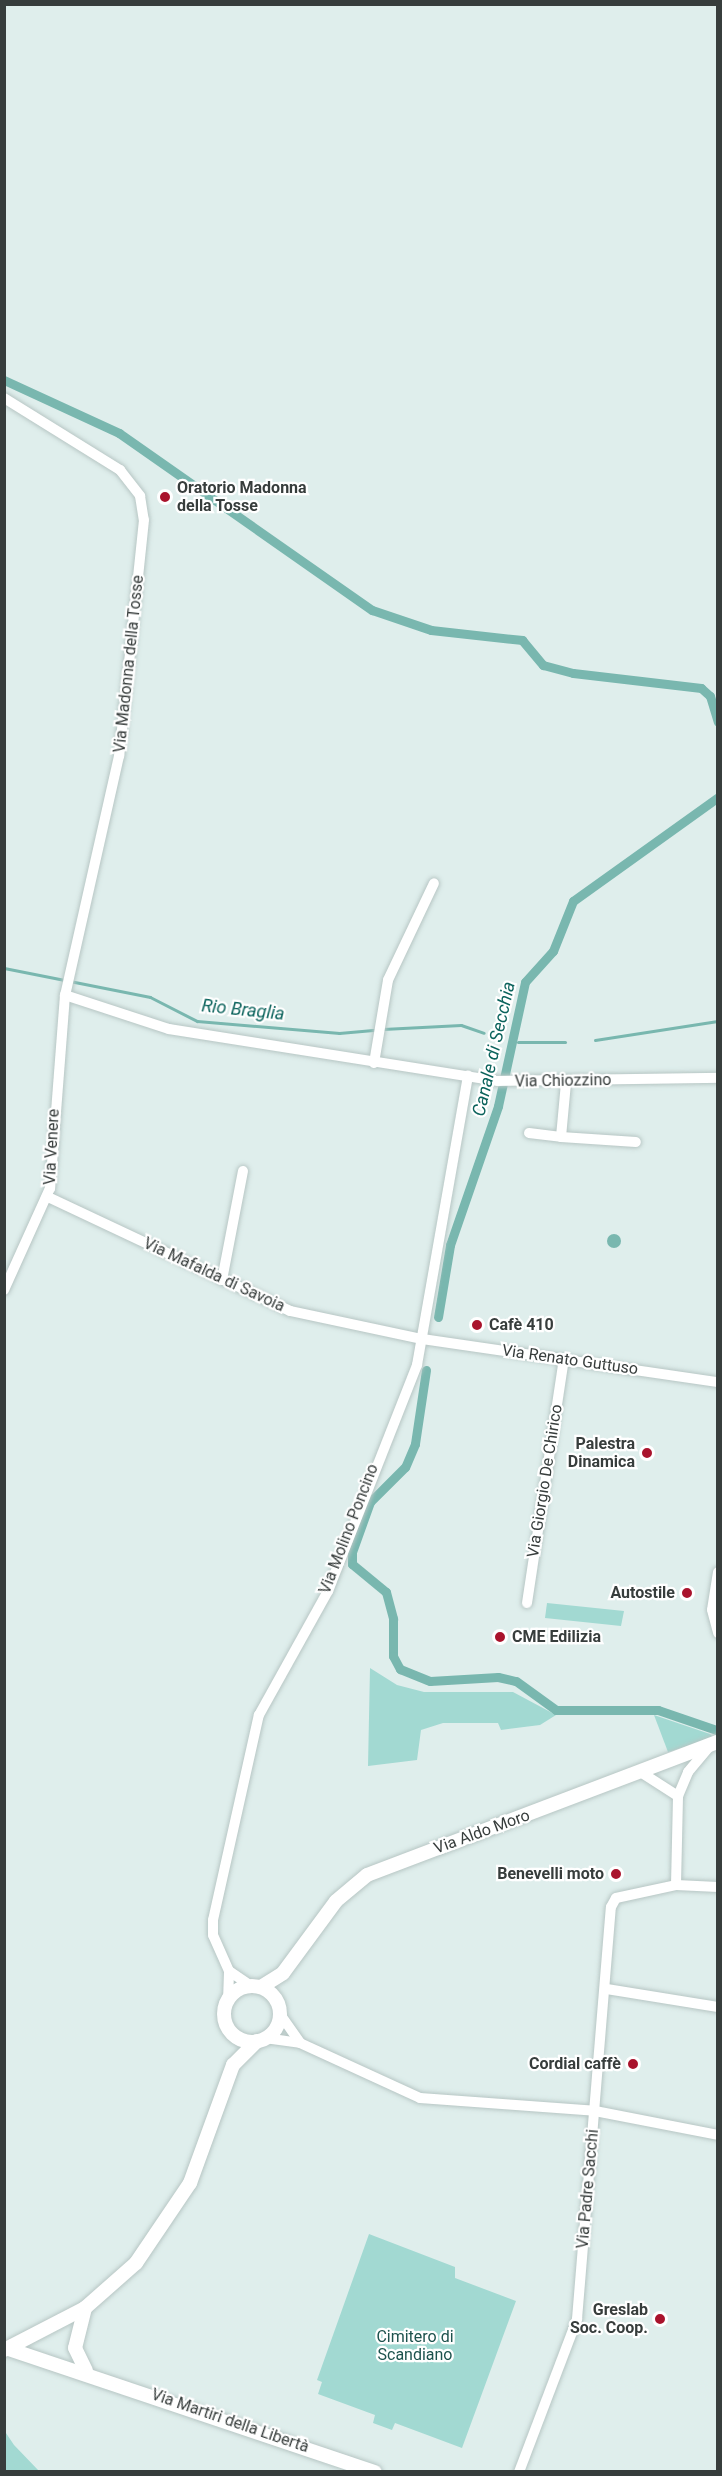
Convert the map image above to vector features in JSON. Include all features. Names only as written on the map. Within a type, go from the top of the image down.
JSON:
[{"type":"main road","name":"Via Aldo Moro","points":[[256,1987],[283,1973],[336,1900],[367,1875],[714,1744]]},
{"type":"main road","name":"Via Aldo Moro","points":[[280,2010],[283,1973]]},
{"type":"main road","points":[[7,2349],[53,2329],[86,2308],[136,2263],[171,2216],[190,2182],[233,2065],[233,2033],[225,2021],[228,2001],[256,1987],[280,2010],[261,2040],[233,2065]]},
{"type":"main road","points":[[233,2033],[261,2040]]},
{"type":"main road","points":[[75,2348],[86,2308]]},
{"type":"main road","points":[[53,2329],[75,2348],[86,2371]]},
{"type":"main road","name":"Via Martiri della Libertà","points":[[7,2349],[86,2371],[375,2472]]},
{"type":"street","name":"Via Madonna della Tosse","points":[[4,398],[120,470],[136,487],[144,509],[119,756],[66,987]]},
{"type":"street","points":[[374,1063],[382,1011],[398,952],[434,883]]},
{"type":"street","name":"Via Chiozzino","points":[[66,987],[169,1029],[374,1063],[503,1081],[566,1083],[717,1078]]},
{"type":"street","name":"Via Venere","points":[[4,1290],[48,1197],[66,987]]},
{"type":"street","name":"Via Molino Poncino","points":[[228,2001],[229,1971],[213,1935],[213,1920],[259,1715],[328,1591],[422,1339],[468,1075]]},
{"type":"street","points":[[561,1137],[566,1083]]},
{"type":"street","points":[[529,1133],[636,1142]]},
{"type":"street","points":[[222,1280],[243,1171]]},
{"type":"street","name":"Via Mafalda di Savoia","points":[[48,1197],[290,1311],[422,1339]]},
{"type":"street","name":"Via Renato Guttuso","points":[[422,1339],[717,1382]]},
{"type":"street","name":"Via Giorgio De Chirico","points":[[527,1603],[564,1359]]},
{"type":"street","points":[[717,1572],[712,1610],[717,1633]]},
{"type":"street","points":[[714,1744],[688,1772],[678,1796],[675,1885],[717,1887]]},
{"type":"street","points":[[642,1773],[678,1796]]},
{"type":"street","name":"Via Padre Sacchi","points":[[519,2472],[577,2319],[607,1989],[611,1907],[616,1898],[675,1885]]},
{"type":"street","points":[[229,1971],[256,1987]]},
{"type":"street","points":[[607,1989],[717,2007]]},
{"type":"street","points":[[280,2010],[300,2043]]},
{"type":"street","points":[[261,2040],[300,2043],[420,2098],[595,2111],[717,2135]]},
{"type":"green space","points":[[547,1603],[624,1611],[621,1626],[545,1618]]},
{"type":"green space","points":[[370,1668],[397,1685],[424,1692],[513,1692],[556,1715],[540,1725],[501,1730],[498,1723],[443,1723],[421,1730],[417,1760],[368,1766]]},
{"type":"green space","points":[[654,1715],[710,1734],[714,1738],[668,1752]]},
{"type":"green space","name":"Cimitero di Scandiano","points":[[369,2234],[455,2267],[455,2278],[516,2301],[462,2448],[395,2423],[392,2430],[373,2423],[375,2415],[318,2394],[322,2382],[317,2380]]},
{"type":"green space","points":[[4,2430],[14,2445],[39,2471],[5,2471]]},
{"type":"shaded area","points":[[614,1234],[619,1236],[621,1241],[619,1246],[614,1248],[609,1246],[607,1241],[609,1236]]},
{"type":"waterway","name":"Canale di Secchia","points":[[4,380],[119,433],[372,610],[431,630],[522,640],[543,665],[573,673],[701,688],[710,696],[718,722]]},
{"type":"waterway","name":"Canale di Secchia","points":[[438,1317],[450,1245],[498,1106],[525,982],[553,951],[573,901],[718,797]]},
{"type":"waterway","name":"Rio Braglia","points":[[4,968],[150,997],[197,1021],[339,1033],[376,1030]]},
{"type":"waterway","name":"Rio Braglia","points":[[595,1040],[718,1021]]},
{"type":"waterway","name":"Rio Braglia","points":[[383,1029],[461,1025],[484,1033]]},
{"type":"waterway","name":"Rio Braglia","points":[[518,1042],[565,1042]]},
{"type":"waterway","name":"Canale di Secchia","points":[[426,1370],[415,1444],[405,1467],[370,1502],[352,1552],[352,1564],[386,1592],[393,1619],[393,1656],[400,1669],[430,1681],[498,1677],[516,1681],[556,1710],[658,1710],[716,1730]]},
{"type":"place","name":"Oratorio Madonna della Tosse","points":[[165,497]]},
{"type":"place","name":"Cafè 410","points":[[477,1325]]},
{"type":"place","name":"Palestra Dinamica","points":[[647,1453]]},
{"type":"place","name":"Autostile","points":[[687,1593]]},
{"type":"place","name":"CME Edilizia","points":[[500,1637]]},
{"type":"place","name":"Benevelli moto","points":[[616,1874]]},
{"type":"place","name":"Cordial caffè","points":[[633,2064]]},
{"type":"place","name":"Greslab Soc. Coop.","points":[[660,2319]]}]
